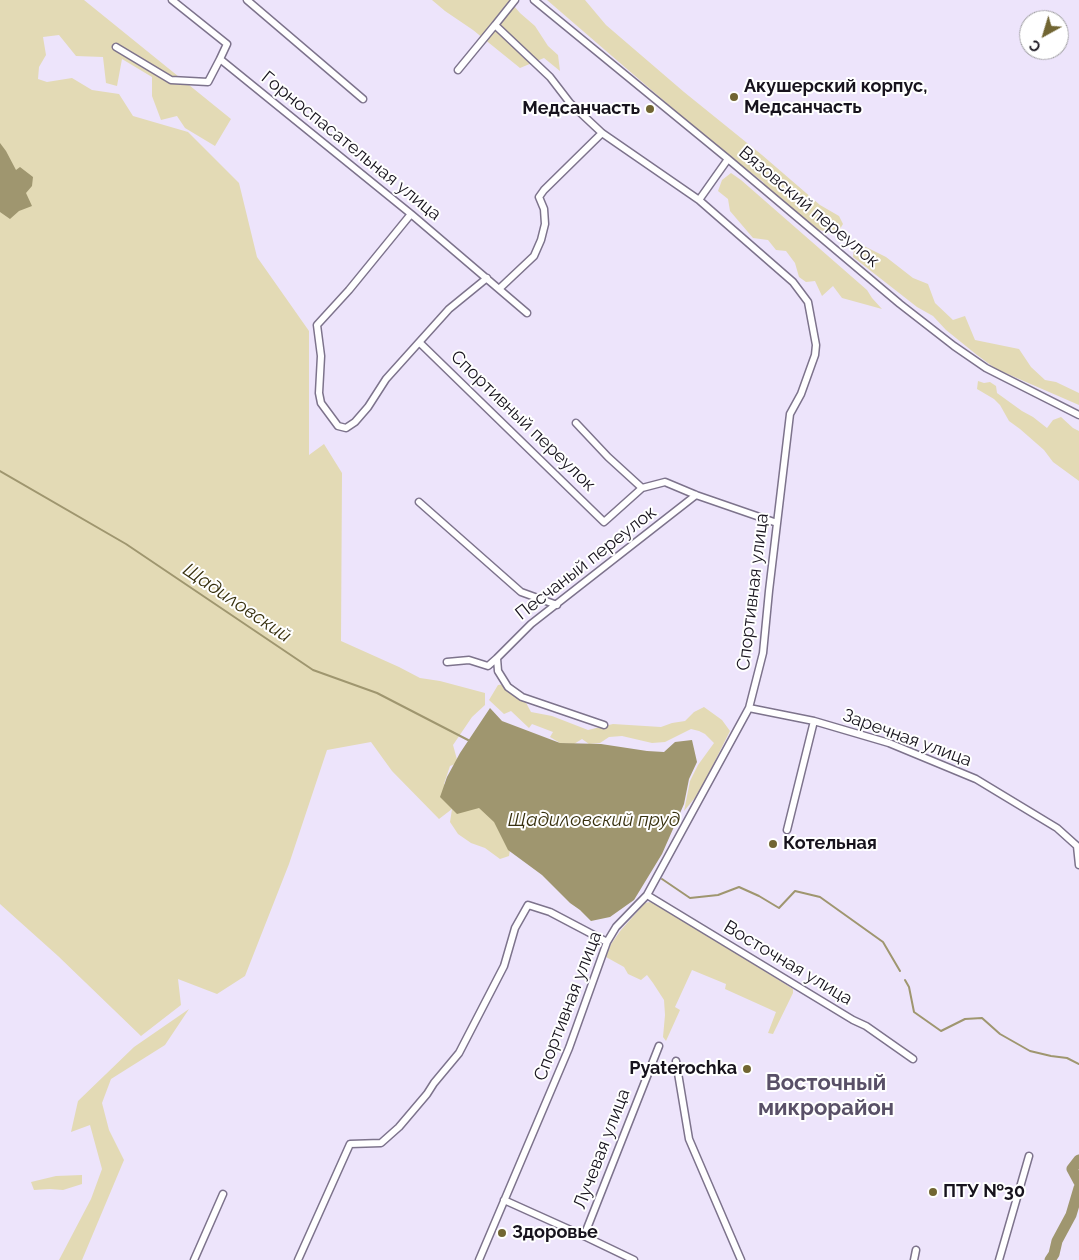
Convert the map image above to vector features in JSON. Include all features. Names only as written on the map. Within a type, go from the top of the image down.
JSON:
[{"type":"street","points":[[116,47],[171,80],[208,82],[227,44],[172,0]]},
{"type":"street","points":[[247,0],[364,99]]},
{"type":"street","points":[[458,70],[515,0]]},
{"type":"street","name":"Вязовский переулок","points":[[534,0],[728,159],[900,304],[954,346],[986,368],[1079,415]]},
{"type":"street","points":[[495,25],[550,77],[570,103],[602,133],[699,200],[728,159]]},
{"type":"street","name":"Горноспасательная улица","points":[[220,59],[410,214],[527,314]]},
{"type":"street","points":[[499,289],[534,256],[541,240],[545,224],[544,209],[539,197],[602,133]]},
{"type":"street","name":"Спортивная улица","points":[[479,1260],[569,1048],[606,942],[616,926],[647,895],[750,708],[763,653],[790,414],[801,394],[815,355],[816,345],[808,302],[793,282],[699,200]]},
{"type":"street","points":[[410,214],[349,290],[317,325],[321,356],[319,393],[321,403],[338,426],[346,428],[355,422],[368,407],[386,379],[450,309],[487,278]]},
{"type":"street","name":"Спортивный переулок","points":[[420,343],[604,522],[642,488]]},
{"type":"street","points":[[576,423],[608,457],[642,488],[665,482],[696,496],[777,523]]},
{"type":"street","name":"Песчаный переулок","points":[[497,658],[531,624],[696,496]]},
{"type":"street","points":[[419,502],[522,592],[557,605]]},
{"type":"street","points":[[447,662],[469,660],[488,666],[497,658]]},
{"type":"street","points":[[497,658],[498,670],[508,687],[522,697],[604,725]]},
{"type":"street","name":"Заречная улица","points":[[750,708],[814,721],[889,743],[976,779],[1058,828],[1077,846],[1079,865]]},
{"type":"street","points":[[787,830],[814,721]]},
{"type":"street","name":"Восточная улица","points":[[647,895],[853,1020],[866,1026],[913,1059]]},
{"type":"street","points":[[298,1260],[350,1144],[381,1143],[399,1127],[459,1053],[504,966],[515,928],[528,905],[550,912],[606,942]]},
{"type":"street","name":"Лучевая улица","points":[[584,1236],[658,1046]]},
{"type":"street","points":[[676,1061],[689,1139],[741,1260]]},
{"type":"street","points":[[999,1260],[1028,1156]]},
{"type":"street","points":[[194,1260],[223,1194]]},
{"type":"street","points":[[504,1200],[634,1260]]},
{"type":"street","points":[[914,1260],[916,1250]]},
{"type":"shaded area","points":[[0,0],[84,0],[231,119],[215,146],[185,128],[177,116],[161,120],[152,96],[152,77],[122,59],[117,86],[106,83],[103,57],[76,56],[59,35],[43,37],[46,55],[39,67],[38,79],[47,82],[72,78],[92,90],[119,94],[133,116],[188,132],[239,183],[257,257],[309,331],[309,455],[324,444],[342,473],[341,641],[420,678],[440,681],[485,693],[485,705],[472,717],[453,745],[458,763],[450,766],[444,784],[472,799],[512,837],[509,856],[500,859],[485,848],[471,843],[458,834],[450,822],[452,809],[439,819],[392,771],[371,742],[327,750],[289,864],[245,976],[217,994],[178,979],[181,1005],[141,1036],[58,956],[0,904]]},
{"type":"shaded area","points":[[432,0],[509,0],[535,26],[548,46],[558,55],[560,71],[544,58],[520,68]]},
{"type":"shaded area","points":[[547,0],[585,0],[606,25],[684,92],[820,205],[839,216],[843,224],[837,234],[819,230],[768,190],[763,182],[714,144]]},
{"type":"shaded area","points":[[731,173],[867,290],[882,309],[842,298],[833,286],[822,296],[815,281],[806,282],[799,277],[795,263],[786,251],[776,250],[768,240],[753,238],[730,211],[728,199],[718,191],[722,180]]},
{"type":"shaded area","points":[[862,245],[886,257],[913,278],[928,284],[935,303],[953,320],[965,316],[975,340],[1019,349],[1031,367],[1045,380],[1056,382],[1079,393],[1079,405],[996,369],[977,355],[946,330],[933,316],[917,307],[853,257],[854,249]]},
{"type":"shaded area","points":[[978,381],[990,382],[996,386],[997,393],[1047,428],[1053,420],[1061,417],[1079,431],[1079,481],[1053,462],[1044,450],[1009,421],[1000,405],[994,399],[977,389]]},
{"type":"shaded area","points":[[506,684],[513,687],[524,699],[531,712],[552,716],[588,730],[613,724],[661,727],[685,721],[694,712],[704,707],[722,720],[730,731],[699,793],[684,811],[690,781],[698,765],[714,743],[705,734],[691,729],[665,742],[652,743],[622,736],[609,737],[600,743],[589,744],[582,739],[574,744],[560,743],[550,737],[553,732],[532,724],[529,728],[511,711],[504,714],[489,700],[498,685]]},
{"type":"shaded area","points":[[650,902],[698,929],[793,989],[793,993],[773,1034],[768,1033],[776,1012],[725,989],[726,984],[692,970],[675,1007],[680,1010],[666,1041],[663,1037],[664,1000],[653,983],[647,975],[641,980],[628,974],[624,967],[606,957],[611,944],[621,930],[645,903]]},
{"type":"shaded area","points":[[189,1009],[165,1045],[111,1079],[102,1103],[109,1130],[124,1160],[82,1260],[59,1260],[91,1199],[102,1169],[90,1125],[71,1132],[78,1101],[134,1047]]},
{"type":"shaded area","points":[[82,1175],[82,1184],[63,1190],[34,1190],[31,1182],[56,1176]]},
{"type":"water","points":[[0,143],[16,170],[20,167],[33,177],[32,186],[26,193],[32,206],[19,211],[10,219],[0,212]]},
{"type":"water","name":"Щадиловский пруд","points":[[490,708],[502,721],[560,743],[601,744],[664,752],[675,742],[692,740],[697,762],[689,779],[684,804],[662,854],[634,900],[610,917],[591,921],[542,875],[508,850],[494,822],[479,808],[457,814],[440,797],[447,777],[460,753]]},
{"type":"waterway","name":"Щадиловский","points":[[0,471],[126,544],[313,670],[377,693],[468,740]]},
{"type":"waterway","name":"Щадиловский","points":[[662,879],[690,898],[718,895],[739,887],[779,908],[795,891],[820,897],[883,942],[900,971]]},
{"type":"waterway","name":"Щадиловский","points":[[905,980],[909,987],[914,1012],[941,1031],[965,1019],[982,1018],[1000,1034],[1030,1051],[1067,1058],[1079,1064]]},
{"type":"waterway","points":[[1079,1160],[1072,1169],[1079,1182]]},
{"type":"waterway","points":[[1050,1260],[1054,1254],[1057,1241],[1071,1215],[1079,1188]]},
{"type":"place","name":"Акушерский корпус, Медсанчасть","points":[[734,97]]},
{"type":"place","name":"Медсанчасть","points":[[650,109]]},
{"type":"place","name":"Котельная","points":[[773,844]]},
{"type":"place","name":"Pyaterochka","points":[[747,1069]]},
{"type":"place","name":"ПТУ №30","points":[[933,1192]]},
{"type":"place","name":"Здоровье","points":[[502,1233]]},
{"type":"district","name":"Восточный микрорайон","points":[[826,1096]]}]
